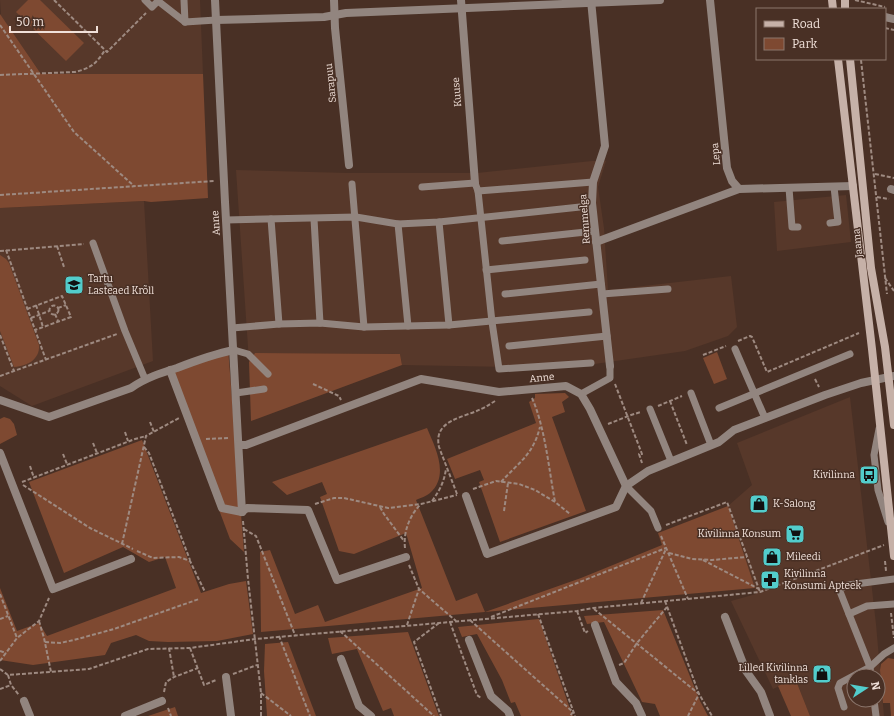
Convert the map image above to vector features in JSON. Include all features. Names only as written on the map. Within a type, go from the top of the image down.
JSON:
[{"type":"main road","name":"Jaama","points":[[838,60],[894,556]]},
{"type":"main road","name":"Jaama","points":[[850,60],[871,268],[891,376],[894,424]]},
{"type":"street","name":"Anne","points":[[215,0],[242,512]]},
{"type":"street","name":"Sarapuu","points":[[334,0],[349,164]]},
{"type":"street","points":[[216,20],[324,17],[346,13],[461,4],[660,0]]},
{"type":"street","name":"Lepa","points":[[710,0],[727,168],[732,181],[739,189]]},
{"type":"street","name":"Remmelga","points":[[592,1],[605,146],[593,182],[592,202],[610,369]]},
{"type":"street","name":"Kuuse","points":[[461,4],[475,183]]},
{"type":"street","points":[[596,242],[739,189],[853,186]]},
{"type":"street","points":[[0,400],[49,417],[130,388],[145,379],[213,355],[234,350]]},
{"type":"street","points":[[170,370],[222,508],[242,512],[247,508],[308,510],[337,580],[406,557]]},
{"type":"street","points":[[466,493],[486,554],[616,507],[626,486],[646,472],[719,442],[734,430],[825,395],[875,379],[891,376]]},
{"type":"street","name":"Anne","points":[[239,445],[246,445],[421,379],[498,392],[566,386],[581,394]]},
{"type":"street","points":[[581,394],[599,427],[626,486]]},
{"type":"street","points":[[0,453],[53,589],[131,559]]},
{"type":"street","points":[[725,617],[746,671],[761,692],[770,716]]},
{"type":"street","points":[[595,625],[616,682],[636,703],[642,716]]},
{"type":"street","points":[[469,640],[492,696],[508,711],[510,716]]},
{"type":"street","points":[[341,659],[359,706],[371,716]]},
{"type":"street","points":[[226,677],[231,716]]},
{"type":"street","points":[[24,701],[30,716]]},
{"type":"street","points":[[125,716],[162,701]]},
{"type":"lane","points":[[144,0],[152,7],[158,0],[185,22],[216,20]]},
{"type":"lane","points":[[184,0],[185,22]]},
{"type":"lane","points":[[478,191],[593,182]]},
{"type":"lane","points":[[422,187],[475,183],[478,191],[492,322],[499,369],[591,363]]},
{"type":"lane","points":[[352,184],[356,217],[364,327]]},
{"type":"lane","points":[[830,223],[838,222],[834,187]]},
{"type":"lane","points":[[789,188],[792,227],[798,227]]},
{"type":"lane","points":[[226,220],[356,217],[398,224],[439,222],[481,216],[580,207]]},
{"type":"lane","points":[[314,218],[320,323]]},
{"type":"lane","points":[[271,220],[279,324]]},
{"type":"lane","points":[[439,222],[449,325]]},
{"type":"lane","points":[[398,224],[408,326]]},
{"type":"lane","points":[[502,241],[595,231]]},
{"type":"lane","points":[[93,243],[125,331],[145,379]]},
{"type":"lane","points":[[486,270],[585,260]]},
{"type":"lane","points":[[505,294],[601,284]]},
{"type":"lane","points":[[602,294],[668,288]]},
{"type":"lane","points":[[232,328],[279,324],[320,323],[364,327],[449,325],[589,312]]},
{"type":"lane","points":[[509,346],[606,336]]},
{"type":"lane","points":[[735,349],[765,418]]},
{"type":"lane","points":[[234,350],[248,354],[268,374]]},
{"type":"lane","points":[[719,408],[850,354]]},
{"type":"lane","points":[[581,394],[610,378],[610,369]]},
{"type":"lane","points":[[236,393],[264,389]]},
{"type":"lane","points":[[691,393],[711,445]]},
{"type":"lane","points":[[650,409],[671,461]]},
{"type":"lane","points":[[626,486],[651,511],[658,528]]},
{"type":"lane","points":[[870,667],[839,589],[848,585],[894,579]]},
{"type":"lane","points":[[849,614],[867,606],[894,604]]},
{"type":"lane","points":[[844,707],[838,688],[840,683],[870,667],[884,654],[894,648]]},
{"type":"path","points":[[54,0],[107,52],[152,7]]},
{"type":"path","points":[[855,0],[888,8]]},
{"type":"path","points":[[0,25],[74,132],[134,186]]},
{"type":"path","points":[[0,75],[75,72],[87,69],[94,65],[105,50]]},
{"type":"path","points":[[861,60],[885,277],[894,291]]},
{"type":"path","points":[[874,174],[894,178]]},
{"type":"path","points":[[0,195],[224,180]]},
{"type":"path","points":[[877,197],[894,200]]},
{"type":"path","points":[[0,251],[93,243]]},
{"type":"path","points":[[57,246],[64,267]]},
{"type":"path","points":[[6,250],[46,360]]},
{"type":"path","points":[[27,309],[62,296],[66,305],[70,317],[35,330]]},
{"type":"path","points":[[31,318],[49,311],[52,306],[50,300]]},
{"type":"path","points":[[36,305],[44,327]]},
{"type":"path","points":[[52,306],[58,308],[66,305]]},
{"type":"path","points":[[55,314],[58,311],[58,308]]},
{"type":"path","points":[[49,311],[51,314],[55,314],[58,321]]},
{"type":"path","points":[[0,376],[125,331]]},
{"type":"path","points":[[767,372],[859,333]]},
{"type":"path","points":[[0,335],[14,371]]},
{"type":"path","points":[[610,369],[642,454],[639,454],[646,472]]},
{"type":"path","points":[[313,384],[339,396],[346,408]]},
{"type":"path","points":[[529,389],[536,406],[541,426],[554,502]]},
{"type":"path","points":[[457,495],[437,440],[438,434],[441,429],[453,420],[481,409],[511,391]]},
{"type":"path","points":[[599,427],[691,393]]},
{"type":"path","points":[[670,401],[690,454]]},
{"type":"path","points":[[186,414],[146,436],[128,441],[20,483],[90,528],[122,544],[153,558],[179,557],[190,561]]},
{"type":"path","points":[[150,422],[154,432]]},
{"type":"path","points":[[501,482],[521,462],[533,447],[541,426]]},
{"type":"path","points":[[125,432],[128,441]]},
{"type":"path","points":[[122,544],[146,436]]},
{"type":"path","points":[[196,440],[231,438]]},
{"type":"path","points":[[93,443],[97,453]]},
{"type":"path","points":[[144,447],[149,452],[190,561],[205,592]]},
{"type":"path","points":[[63,454],[67,465]]},
{"type":"path","points":[[30,466],[34,478]]},
{"type":"path","points":[[431,501],[442,486],[447,468]]},
{"type":"path","points":[[303,510],[334,498],[344,498],[388,508],[421,504],[466,493],[496,481],[519,484],[535,490],[579,521]]},
{"type":"path","points":[[504,511],[508,483]]},
{"type":"path","points":[[688,599],[658,528],[727,502],[760,590]]},
{"type":"path","points":[[421,504],[411,516],[404,541],[406,557],[419,589],[456,621]]},
{"type":"path","points":[[380,507],[404,541]]},
{"type":"path","points":[[242,512],[261,693],[261,716]]},
{"type":"path","points":[[244,529],[256,536],[294,635]]},
{"type":"path","points":[[8,675],[89,669],[148,649],[190,648],[279,636],[439,623],[538,613],[577,611],[760,590],[884,545]]},
{"type":"path","points":[[641,604],[666,548]]},
{"type":"path","points":[[487,618],[666,548]]},
{"type":"path","points":[[669,553],[692,559],[747,557]]},
{"type":"path","points":[[702,559],[760,590]]},
{"type":"path","points":[[0,661],[16,638],[39,621],[53,589]]},
{"type":"path","points":[[407,625],[419,589]]},
{"type":"path","points":[[0,594],[16,638]]},
{"type":"path","points":[[45,642],[60,644],[114,629],[199,599]]},
{"type":"path","points":[[665,601],[699,694],[712,716]]},
{"type":"path","points":[[611,668],[624,663],[637,643],[667,607]]},
{"type":"path","points":[[593,608],[699,694]]},
{"type":"path","points":[[577,611],[585,633],[595,625]]},
{"type":"path","points":[[538,613],[575,716]]},
{"type":"path","points":[[0,618],[8,616]]},
{"type":"path","points":[[470,620],[573,712]]},
{"type":"path","points":[[39,621],[51,672]]},
{"type":"path","points":[[439,623],[414,642],[441,716]]},
{"type":"path","points":[[340,631],[434,716]]},
{"type":"path","points":[[279,636],[310,716]]},
{"type":"path","points":[[169,648],[174,677]]},
{"type":"path","points":[[0,651],[6,653]]},
{"type":"path","points":[[162,701],[166,682],[174,677],[198,668]]},
{"type":"path","points":[[0,669],[8,675],[11,685],[24,701]]},
{"type":"path","points":[[0,689],[11,685]]},
{"type":"path","points":[[261,693],[291,716]]},
{"type":"path","points":[[688,716],[699,694]]},
{"type":"path","points":[[570,716],[573,712]]},
{"type":"shaded area","points":[[0,0],[200,0],[203,74],[41,74],[1,16]]},
{"type":"shaded area","points":[[592,161],[606,161],[598,187],[604,228],[608,290],[731,276],[737,327],[728,336],[685,351],[567,368],[402,365],[400,354],[255,353],[249,362],[236,170],[348,173],[477,173]]},
{"type":"shaded area","points":[[846,195],[851,242],[777,251],[774,202]]},
{"type":"shaded area","name":"Tartu Lasteaed Krõll","points":[[144,201],[153,361],[32,406],[0,386],[0,208]]},
{"type":"shaded area","points":[[850,397],[880,668],[846,668],[846,708],[883,708],[884,716],[810,716],[795,678],[773,689],[731,601],[756,594],[728,506],[752,485],[737,443]]},
{"type":"green space","points":[[28,0],[40,0],[84,43],[66,61],[16,12]]},
{"type":"green space","points":[[0,14],[41,74],[203,74],[208,198],[151,202],[144,201],[0,208]]},
{"type":"green space","points":[[0,255],[9,263],[39,345],[39,350],[32,361],[24,365],[14,367],[0,331]]},
{"type":"green space","points":[[228,348],[244,552],[230,539],[167,372]]},
{"type":"green space","points":[[717,352],[727,379],[714,384],[703,358]]},
{"type":"green space","points":[[255,353],[400,354],[402,365],[251,421],[249,362]]},
{"type":"green space","points":[[565,393],[569,397],[562,402],[565,412],[552,417],[586,511],[500,542],[479,482],[484,480],[480,470],[455,479],[447,459],[536,423],[529,402],[535,398],[535,394]]},
{"type":"green space","points":[[4,417],[10,419],[14,424],[17,435],[0,444],[0,419]]},
{"type":"green space","points":[[427,428],[437,452],[440,470],[439,478],[436,486],[430,493],[416,500],[456,601],[477,593],[485,612],[581,578],[662,545],[658,533],[728,506],[755,588],[261,632],[260,552],[270,550],[295,614],[318,605],[325,622],[422,588],[406,533],[354,554],[339,551],[320,497],[327,494],[322,482],[287,495],[272,482]]},
{"type":"green space","points":[[142,440],[201,593],[229,584],[246,581],[253,634],[217,641],[168,642],[149,641],[136,635],[111,643],[105,655],[33,665],[0,660],[0,588],[17,631],[39,623],[47,636],[176,588],[165,557],[149,562],[123,547],[64,573],[29,482]]},
{"type":"green space","points":[[663,610],[700,701],[708,716],[660,716],[655,704],[642,702],[604,622],[587,624],[584,616]]},
{"type":"green space","points":[[539,619],[573,716],[521,716],[515,702],[511,703],[502,680],[477,634],[462,637],[458,627]]},
{"type":"green space","points":[[408,632],[439,716],[394,716],[391,708],[383,711],[357,649],[332,654],[328,638]]},
{"type":"green space","points":[[288,642],[316,716],[267,716],[264,671],[265,644]]},
{"type":"green space","points":[[888,658],[894,659],[894,716],[891,716],[890,703],[886,703],[886,668],[880,668],[881,664]]},
{"type":"green space","points":[[795,678],[810,716],[791,716],[778,686]]},
{"type":"green space","points":[[175,707],[178,716],[148,716]]},
{"type":"place","name":"Tartu Lasteaed Krõll","points":[[74,285]]},
{"type":"place","name":"Kivilinna","points":[[869,475]]},
{"type":"place","name":"K-Salong","points":[[759,504]]},
{"type":"place","name":"Kivilinna Konsum","points":[[795,534]]},
{"type":"place","name":"Mileedi","points":[[772,557]]},
{"type":"place","name":"Kivilinna Konsumi Apteek","points":[[770,580]]},
{"type":"place","name":"Lilled Kivilinna tanklas","points":[[822,674]]}]
